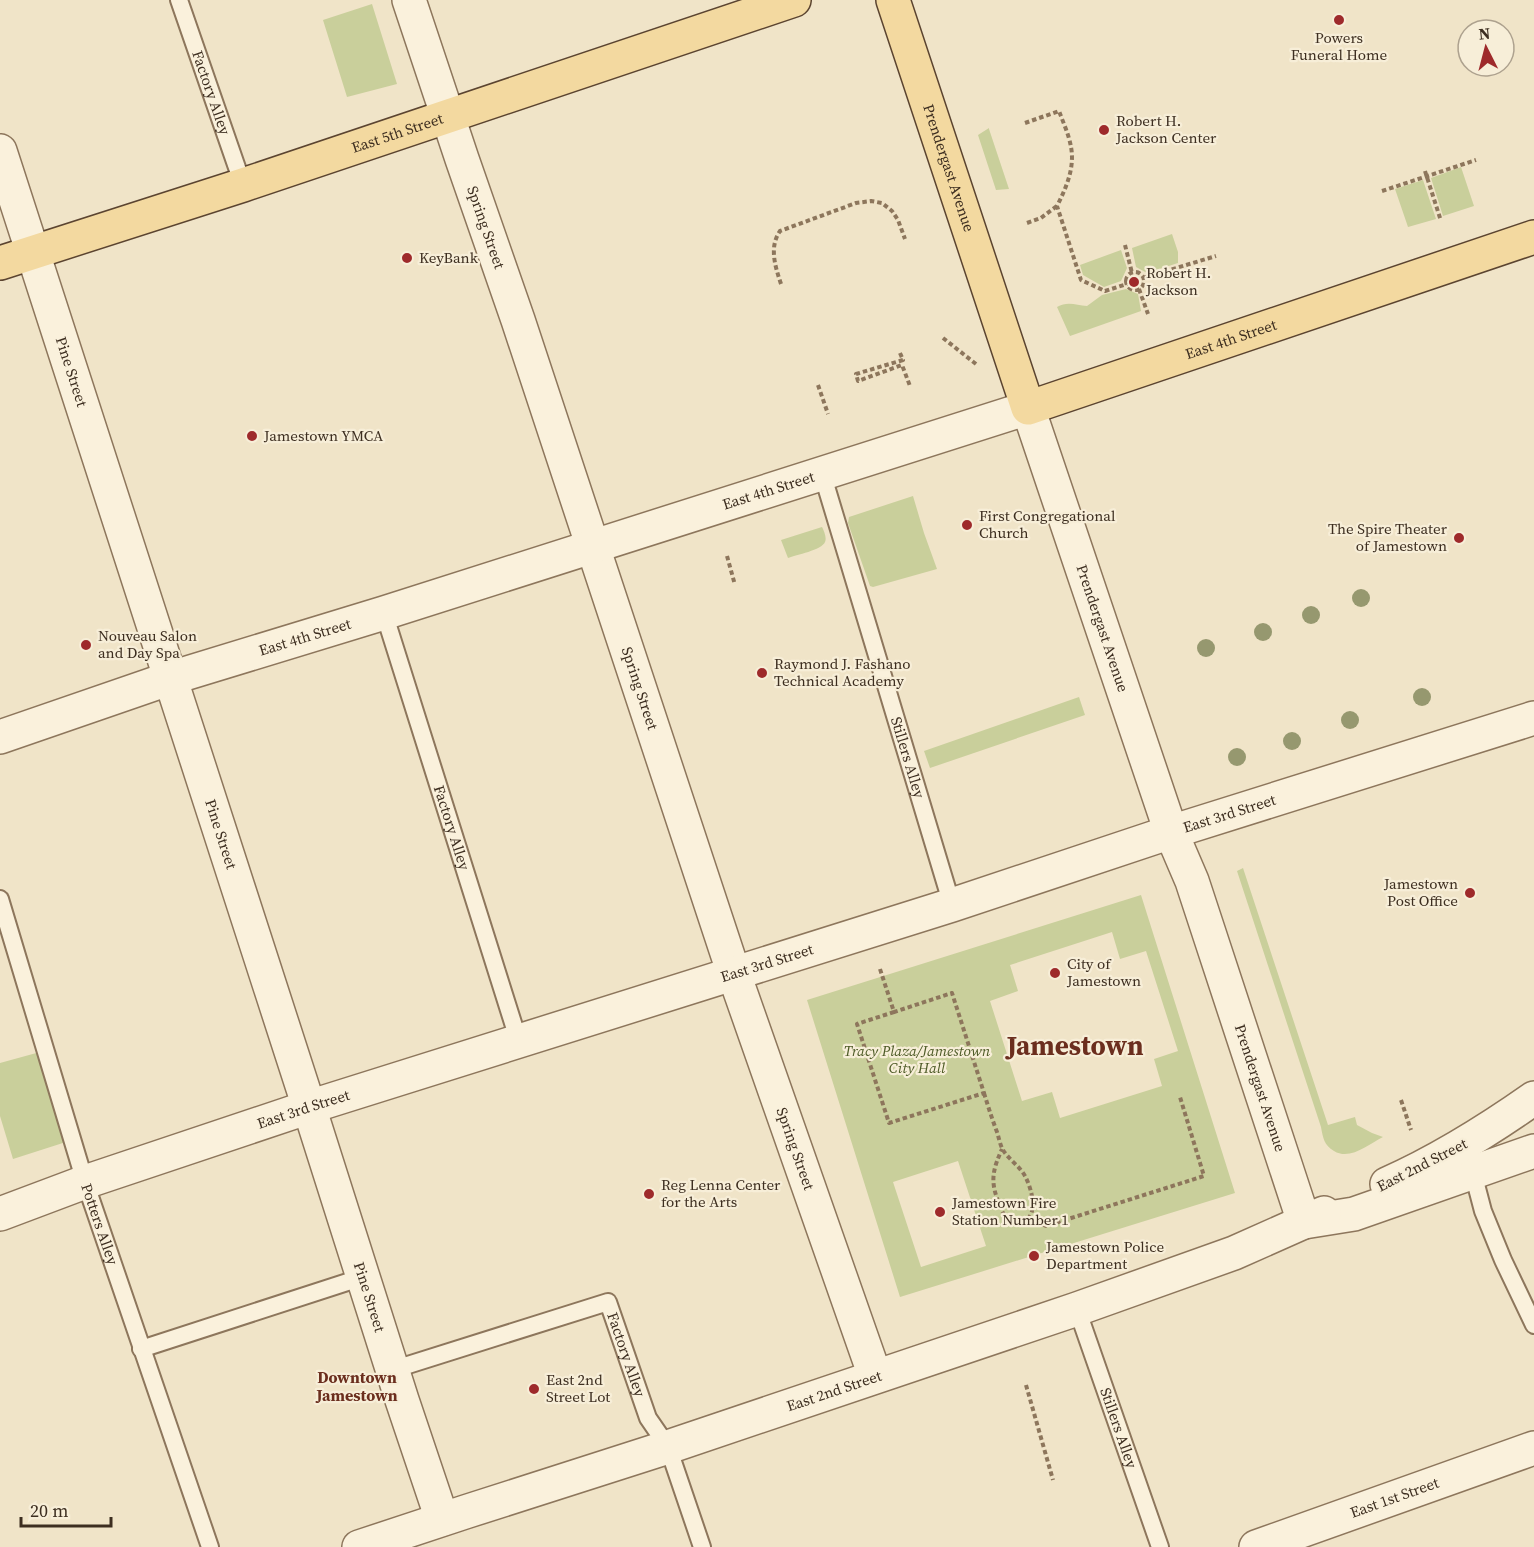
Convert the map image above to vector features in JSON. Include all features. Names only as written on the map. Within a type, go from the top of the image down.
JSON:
[{"type":"main road","name":"East 5th Street","points":[[0,263],[243,185],[794,0]]},
{"type":"main road","name":"Prendergast Avenue","points":[[893,0],[1028,408]]},
{"type":"main road","name":"East 4th Street","points":[[1028,408],[1534,237]]},
{"type":"street","name":"Spring Street","points":[[410,0],[734,974],[875,1376]]},
{"type":"street","name":"Pine Street","points":[[0,151],[442,1519]]},
{"type":"street","name":"East 4th Street","points":[[0,737],[171,678],[384,613],[1028,408]]},
{"type":"street","name":"Prendergast Avenue","points":[[1028,408],[1171,832],[1192,881],[1304,1222]]},
{"type":"street","name":"East 3rd Street","points":[[0,1214],[85,1182],[309,1107],[952,905],[1171,832],[1534,718]]},
{"type":"street","name":"East 2nd Street","points":[[359,1547],[668,1447],[1077,1310],[1234,1253],[1414,1172],[1489,1130],[1534,1098]]},
{"type":"street","name":"East 2nd Street","points":[[1304,1222],[1354,1215],[1534,1151]]},
{"type":"street","name":"East 1st Street","points":[[1256,1547],[1534,1448]]},
{"type":"lane","name":"Factory Alley","points":[[178,0],[243,185]]},
{"type":"lane","name":"Stillers Alley","points":[[822,473],[952,905]]},
{"type":"lane","name":"Factory Alley","points":[[384,613],[519,1042]]},
{"type":"lane","name":"Potters Alley","points":[[0,899],[85,1182],[210,1547]]},
{"type":"lane","points":[[1473,1173],[1483,1212],[1534,1325]]},
{"type":"lane","points":[[141,1348],[363,1277]]},
{"type":"lane","name":"Factory Alley","points":[[392,1370],[608,1302],[648,1418],[668,1447],[702,1547]]},
{"type":"lane","name":"Stillers Alley","points":[[1077,1310],[1160,1547]]},
{"type":"path","points":[[1025,123],[1059,111],[1071,146],[1072,158],[1068,183],[1057,206],[1041,218],[1027,224]]},
{"type":"path","points":[[1382,191],[1476,160]]},
{"type":"path","points":[[1425,171],[1441,221]]},
{"type":"path","points":[[781,284],[774,255],[775,241],[780,231],[856,203],[871,201],[887,206],[898,220],[905,239]]},
{"type":"path","points":[[1057,206],[1081,280],[1105,291],[1127,284]]},
{"type":"path","points":[[1125,245],[1132,273]]},
{"type":"path","points":[[1143,278],[1216,256]]},
{"type":"path","points":[[1132,273],[1138,273],[1143,278],[1143,285],[1139,289],[1134,290],[1127,284],[1128,276],[1132,273]]},
{"type":"path","points":[[1139,289],[1148,314]]},
{"type":"path","points":[[943,338],[976,364]]},
{"type":"path","points":[[900,353],[903,360],[856,374],[858,381],[902,365],[910,386]]},
{"type":"path","points":[[818,385],[828,414]]},
{"type":"path","points":[[727,556],[735,585]]},
{"type":"path","points":[[880,969],[894,1011]]},
{"type":"path","points":[[984,1093],[889,1123],[856,1023],[952,993],[1002,1149],[1026,1178],[1032,1196],[1033,1212],[1028,1219],[1019,1222],[1001,1213],[995,1194],[994,1167],[1002,1149]]},
{"type":"path","points":[[1028,1219],[1046,1226],[1204,1176],[1180,1097]]},
{"type":"path","points":[[1401,1100],[1410,1130]]},
{"type":"path","points":[[1026,1385],[1053,1480]]},
{"type":"green space","points":[[372,4],[397,84],[347,97],[323,20]]},
{"type":"green space","points":[[989,128],[1009,189],[996,190],[978,135]]},
{"type":"green space","points":[[1461,167],[1474,206],[1443,216],[1431,178]]},
{"type":"green space","points":[[1423,180],[1436,219],[1408,227],[1395,189]]},
{"type":"green space","points":[[1172,234],[1178,252],[1178,263],[1147,273],[1136,267],[1132,248]]},
{"type":"green space","points":[[1121,250],[1127,268],[1121,281],[1104,287],[1083,275],[1080,265]]},
{"type":"green space","points":[[1126,289],[1138,294],[1141,311],[1070,336],[1057,307],[1068,304],[1087,306],[1102,295]]},
{"type":"green space","points":[[913,496],[937,569],[870,586],[848,523],[849,517]]},
{"type":"green space","points":[[822,527],[826,539],[823,545],[788,558],[781,540]]},
{"type":"green space","points":[[1079,697],[1085,715],[930,768],[924,751]]},
{"type":"green space","points":[[1243,868],[1328,1125],[1355,1117],[1357,1125],[1383,1137],[1353,1153],[1340,1154],[1331,1149],[1325,1141],[1237,871]]},
{"type":"green space","name":"Tracy Plaza/Jamestown City Hall","points":[[1141,895],[1235,1193],[900,1297],[807,1000]],"holes":[[[1112,932],[1120,959],[1146,951],[1178,1051],[1154,1059],[1162,1086],[1060,1118],[1052,1092],[1022,1101],[990,1001],[1018,991],[1010,965]],[[958,1161],[986,1246],[921,1267],[893,1182]]]},
{"type":"green space","points":[[40,1052],[66,1142],[13,1159],[0,1116],[0,1063]]},
{"type":"place","name":"Powers Funeral Home","points":[[1339,20]]},
{"type":"place","name":"Robert H. Jackson Center","points":[[1104,130]]},
{"type":"place","name":"KeyBank","points":[[407,258]]},
{"type":"place","name":"Robert H. Jackson","points":[[1134,282]]},
{"type":"place","name":"Jamestown YMCA","points":[[252,436]]},
{"type":"place","name":"First Congregational Church","points":[[967,525]]},
{"type":"place","name":"The Spire Theater of Jamestown","points":[[1459,538]]},
{"type":"place","name":"Nouveau Salon and Day Spa","points":[[86,645]]},
{"type":"place","name":"Raymond J. Fashano Technical Academy","points":[[762,673]]},
{"type":"place","name":"Jamestown Post Office","points":[[1470,893]]},
{"type":"place","name":"City of Jamestown","points":[[1055,973]]},
{"type":"place","name":"Reg Lenna Center for the Arts","points":[[649,1194]]},
{"type":"place","name":"Jamestown Fire Station Number 1","points":[[940,1212]]},
{"type":"place","name":"Jamestown Police Department","points":[[1034,1256]]},
{"type":"place","name":"East 2nd Street Lot","points":[[534,1389]]},
{"type":"district","name":"Jamestown","points":[[1075,1046]]},
{"type":"district","name":"Downtown Jamestown","points":[[357,1386]]}]
